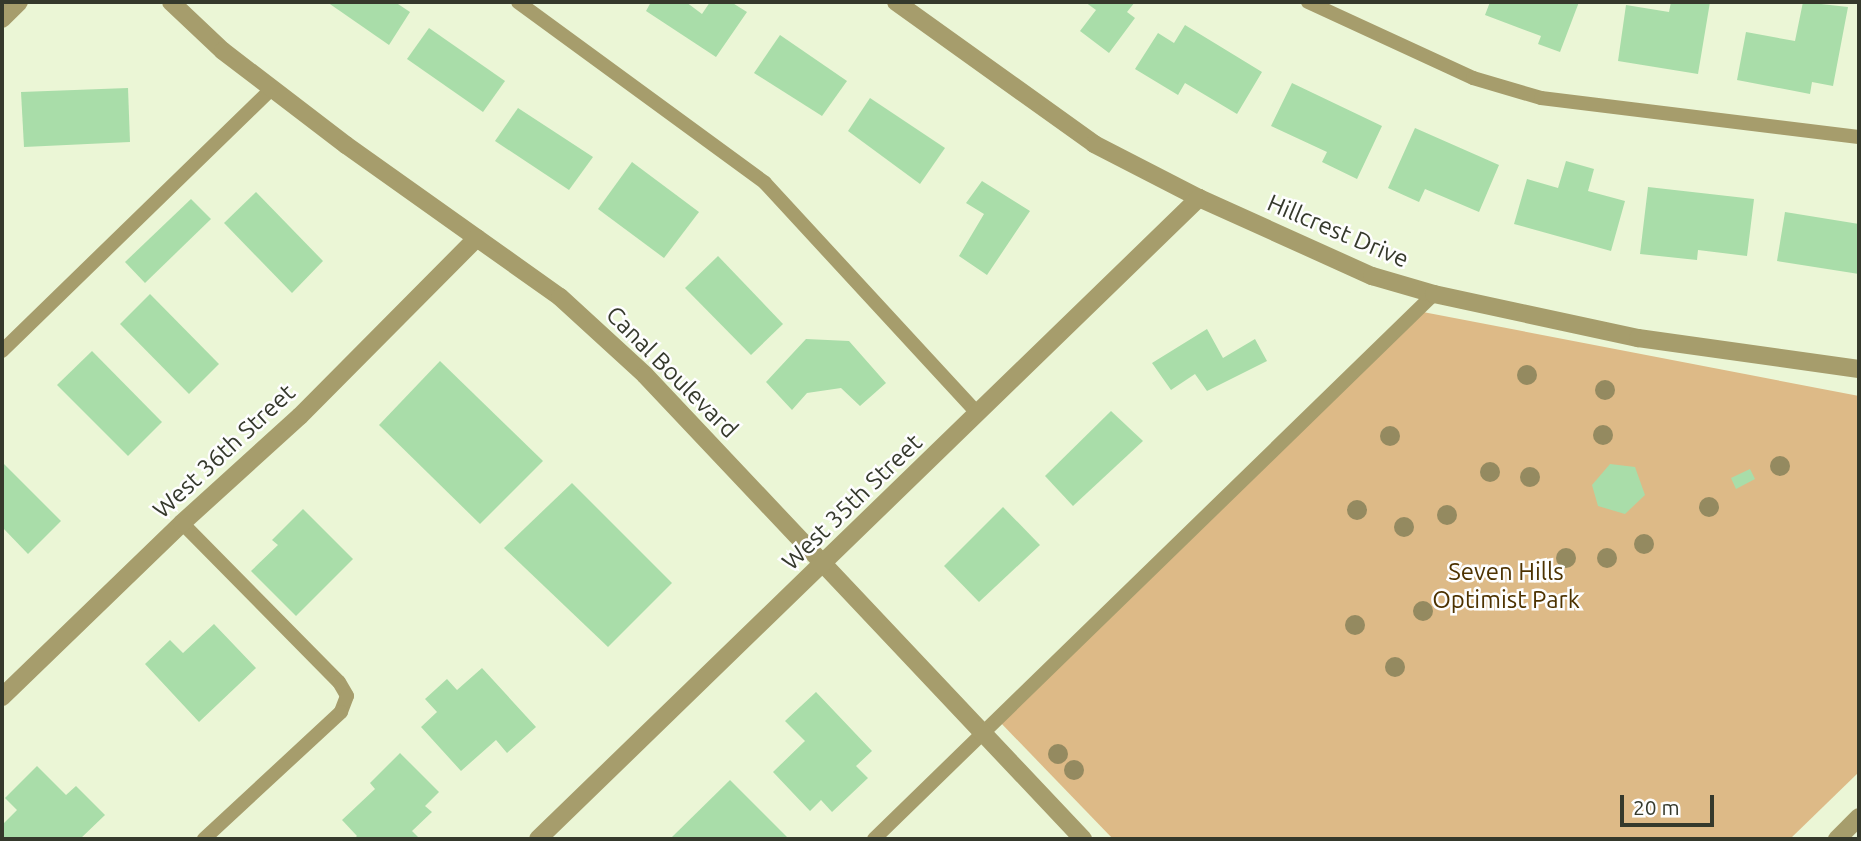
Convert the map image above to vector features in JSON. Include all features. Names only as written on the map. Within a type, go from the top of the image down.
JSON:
[{"type":"street","points":[[2,19],[19,2]]},
{"type":"street","name":"Canal Boulevard","points":[[171,2],[223,51],[271,88],[560,297],[645,375],[1083,839]]},
{"type":"street","name":"Hillcrest Drive","points":[[896,2],[1094,144],[1199,198],[1372,276],[1434,294],[1638,338],[1859,369]]},
{"type":"street","name":"West 35th Street","points":[[538,839],[1199,198]]},
{"type":"street","name":"West 36th Street","points":[[2,696],[182,523],[300,416],[477,238]]},
{"type":"street","points":[[1836,839],[1859,817]]},
{"type":"lane","points":[[518,2],[765,183],[978,414]]},
{"type":"lane","points":[[1308,2],[1473,78],[1541,98],[1859,137]]},
{"type":"lane","points":[[2,351],[271,88]]},
{"type":"lane","points":[[874,839],[1434,294]]},
{"type":"lane","points":[[182,523],[339,682],[347,696],[341,712],[204,839]]},
{"type":"green space","name":"Seven Hills Optimist Park","points":[[1423,312],[1859,396],[1859,772],[1790,839],[1113,839],[999,721]]},
{"type":"building","points":[[327,2],[395,2],[410,12],[389,45]]},
{"type":"building","points":[[651,2],[686,2],[702,14],[710,2],[731,2],[747,12],[716,57],[646,11]]},
{"type":"building","points":[[1085,2],[1135,2],[1127,12],[1135,18],[1109,53],[1080,31],[1096,10]]},
{"type":"building","points":[[1490,2],[1579,2],[1560,52],[1538,44],[1541,36],[1485,15]]},
{"type":"building","points":[[1671,2],[1710,2],[1698,74],[1618,61],[1626,5],[1669,12]]},
{"type":"building","points":[[1803,2],[1848,7],[1833,86],[1812,82],[1810,94],[1737,80],[1746,32],[1795,41]]},
{"type":"building","points":[[1185,25],[1262,72],[1237,114],[1185,83],[1178,95],[1135,69],[1158,33],[1174,43]]},
{"type":"building","points":[[429,28],[505,81],[483,112],[407,59]]},
{"type":"building","points":[[780,35],[847,81],[822,116],[754,73]]},
{"type":"building","points":[[1292,83],[1382,126],[1357,179],[1322,162],[1327,152],[1271,126]]},
{"type":"building","points":[[128,88],[130,142],[24,147],[21,92]]},
{"type":"building","points":[[870,98],[945,148],[920,184],[848,131]]},
{"type":"building","points":[[518,108],[593,157],[569,190],[495,141]]},
{"type":"building","points":[[1415,128],[1499,165],[1479,212],[1425,189],[1419,202],[1388,188]]},
{"type":"building","points":[[1566,161],[1594,169],[1588,191],[1625,201],[1611,251],[1514,224],[1527,179],[1558,188]]},
{"type":"building","points":[[632,162],[699,212],[664,258],[598,209]]},
{"type":"building","points":[[982,181],[1030,211],[987,275],[959,256],[984,214],[966,203]]},
{"type":"building","points":[[1648,187],[1754,199],[1747,256],[1698,250],[1697,260],[1640,254]]},
{"type":"building","points":[[256,192],[323,261],[292,293],[224,223]]},
{"type":"building","points":[[191,199],[211,219],[145,283],[125,262]]},
{"type":"building","points":[[1785,212],[1859,224],[1859,274],[1777,261]]},
{"type":"building","points":[[718,256],[783,324],[751,355],[685,288]]},
{"type":"building","points":[[150,294],[219,364],[189,394],[120,324]]},
{"type":"building","points":[[1207,329],[1223,358],[1255,339],[1267,361],[1207,391],[1195,374],[1171,390],[1152,363]]},
{"type":"building","points":[[806,339],[849,341],[886,383],[860,406],[841,388],[807,393],[792,410],[766,382]]},
{"type":"building","points":[[92,351],[162,422],[128,456],[57,385]]},
{"type":"building","points":[[440,361],[543,461],[480,524],[379,425]]},
{"type":"building","points":[[1111,411],[1143,441],[1073,506],[1045,476]]},
{"type":"building","points":[[2,462],[61,521],[28,554],[2,527]]},
{"type":"building","points":[[1610,464],[1635,467],[1645,495],[1625,514],[1598,506],[1592,485]]},
{"type":"building","points":[[1750,469],[1755,479],[1736,489],[1731,478]]},
{"type":"building","points":[[572,483],[672,583],[608,647],[504,548]]},
{"type":"building","points":[[1003,507],[1040,545],[979,602],[944,566]]},
{"type":"building","points":[[303,509],[353,559],[296,616],[251,571],[278,545],[272,540]]},
{"type":"building","points":[[214,624],[256,668],[199,722],[145,664],[170,640],[183,653]]},
{"type":"building","points":[[482,668],[536,727],[507,753],[496,740],[461,771],[421,727],[437,712],[425,699],[447,679],[457,690]]},
{"type":"building","points":[[816,692],[872,751],[856,766],[868,778],[832,812],[821,800],[810,811],[773,772],[805,741],[785,721]]},
{"type":"building","points":[[400,753],[439,792],[425,806],[432,812],[412,831],[420,839],[354,839],[357,836],[342,820],[375,789],[370,783]]},
{"type":"building","points":[[37,766],[66,795],[76,786],[105,815],[80,839],[2,839],[2,825],[17,810],[5,798]]},
{"type":"building","points":[[730,780],[789,839],[672,837]]}]
